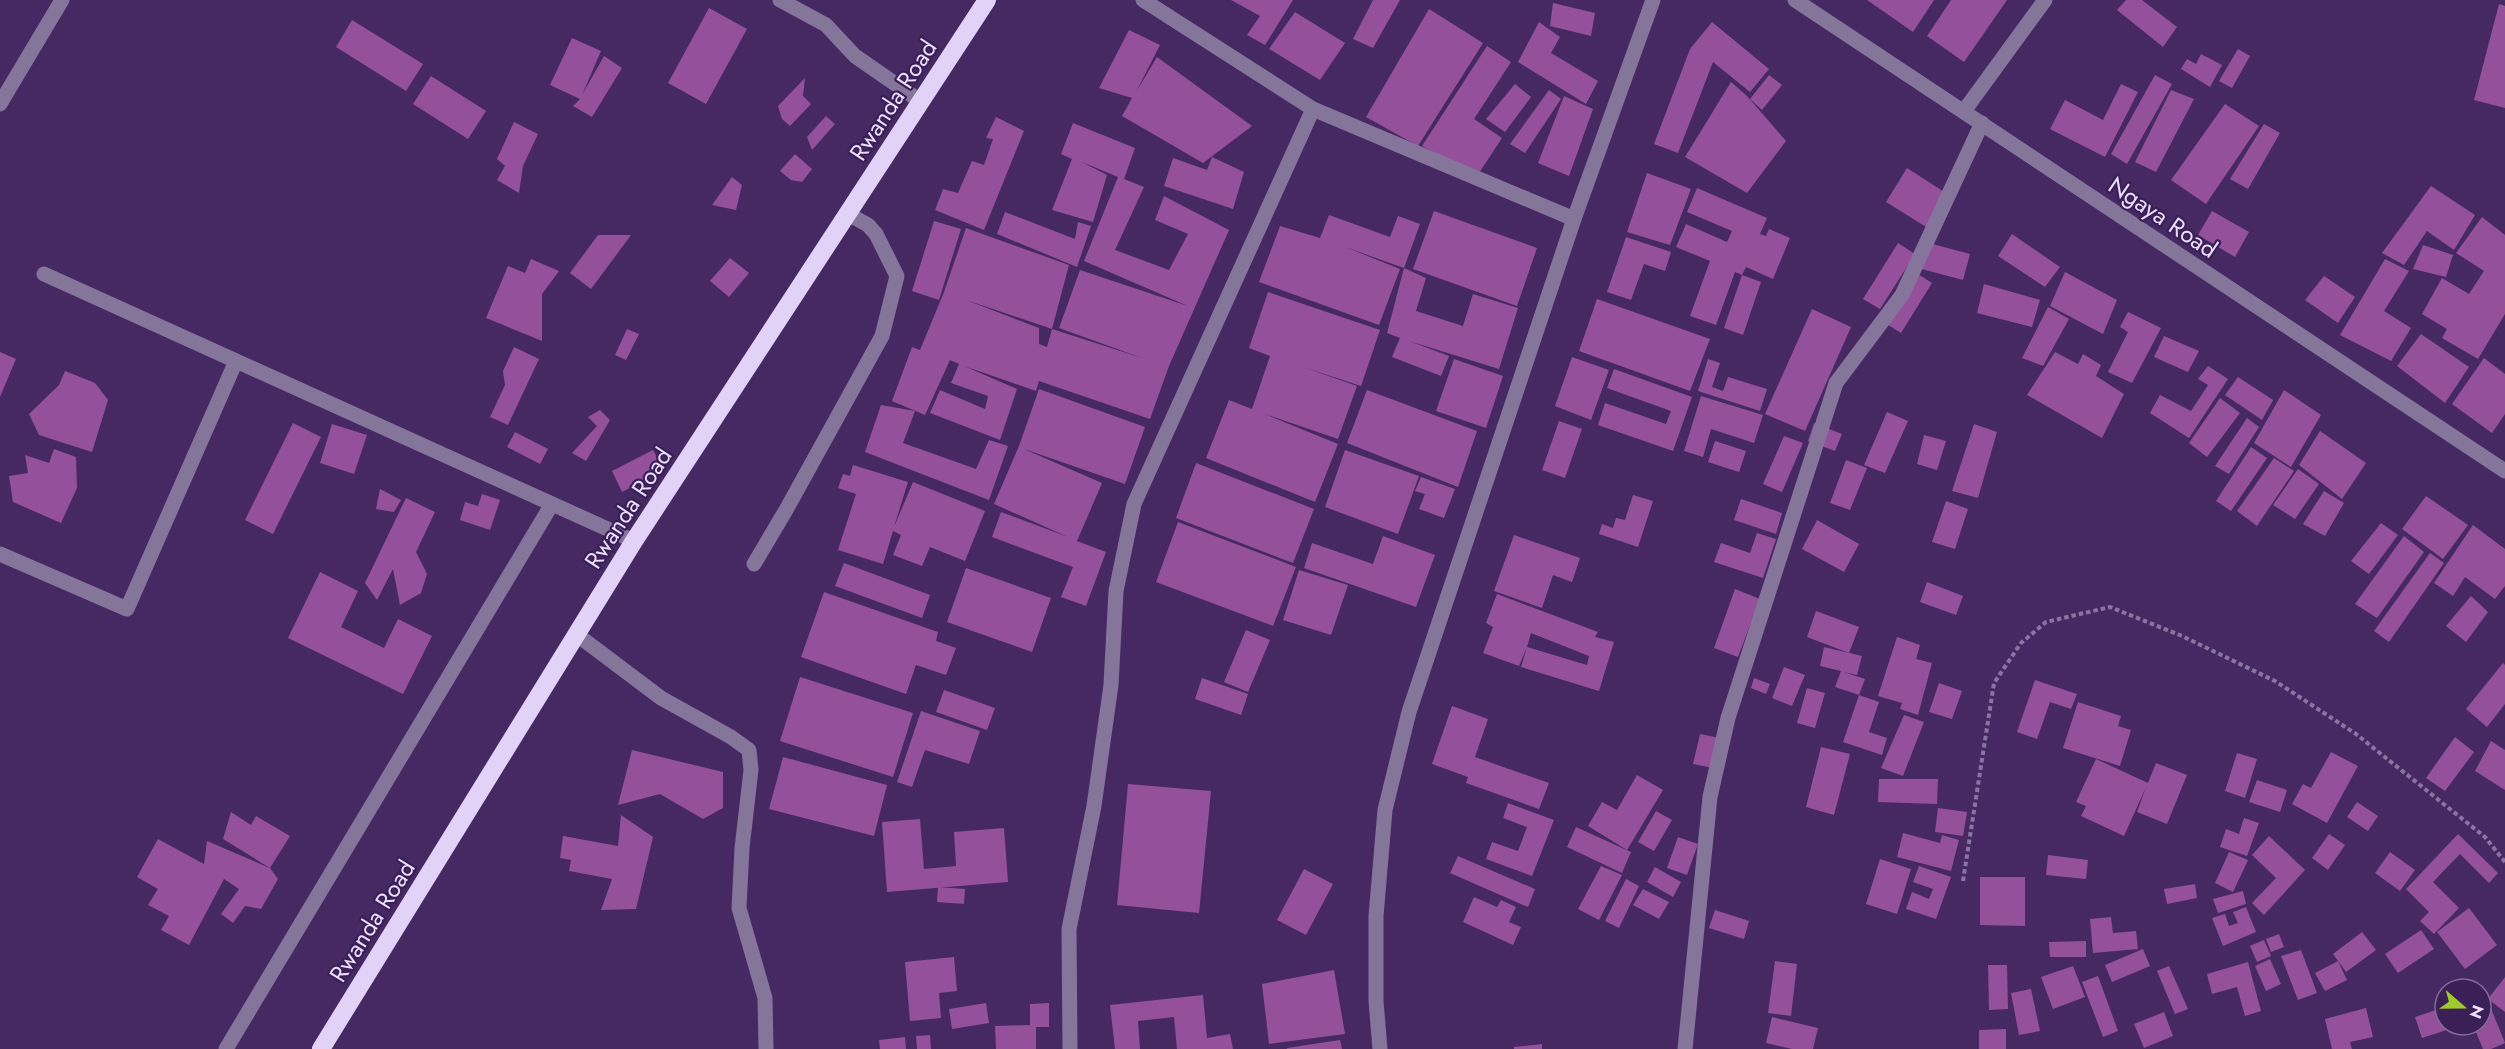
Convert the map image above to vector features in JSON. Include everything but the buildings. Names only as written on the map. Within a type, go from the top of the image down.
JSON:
[{"type":"highway","name":"Rwanda Road","points":[[321,1049],[634,541],[987,0]]},
{"type":"street","points":[[0,104],[62,0]]},
{"type":"street","points":[[780,0],[826,25],[855,56],[920,101]]},
{"type":"street","points":[[1143,0],[1313,109],[1574,219]]},
{"type":"street","points":[[1380,1049],[1376,1001],[1376,916],[1385,810],[1409,712],[1574,219],[1653,0]]},
{"type":"street","name":"Ngaya Road","points":[[1795,0],[2505,471]]},
{"type":"street","points":[[1964,111],[2045,0]]},
{"type":"street","points":[[1070,1049],[1069,929],[1094,806],[1111,685],[1116,591],[1134,504],[1313,109]]},
{"type":"street","points":[[1685,1049],[1710,797],[1728,718],[1836,382],[1902,295],[1982,123]]},
{"type":"street","points":[[753,564],[786,510],[882,336],[897,276],[876,234],[868,225],[848,214]]},
{"type":"street","points":[[44,274],[634,541]]},
{"type":"street","points":[[0,554],[127,609],[236,361]]},
{"type":"street","points":[[226,1049],[552,504]]},
{"type":"street","points":[[576,634],[661,698],[731,737],[749,750],[751,770],[742,848],[739,908],[765,998],[766,1049]]},
{"type":"path","points":[[1963,881],[1994,683],[2021,643],[2046,622],[2110,607],[2182,636],[2275,681],[2356,735],[2485,837],[2505,862]]}]
